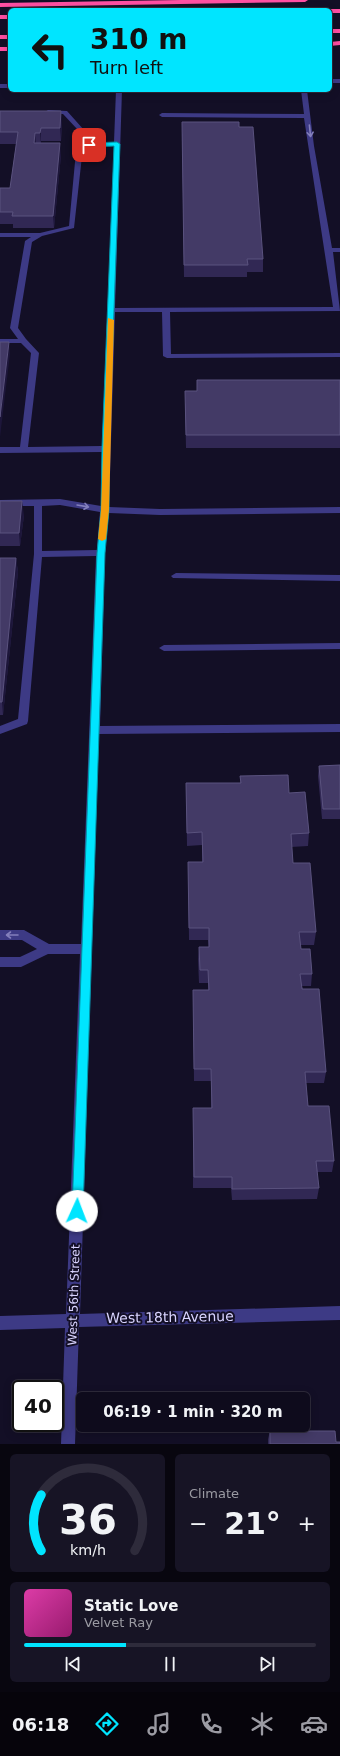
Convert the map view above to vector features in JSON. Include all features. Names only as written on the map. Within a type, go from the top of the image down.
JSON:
[{"type":"highway","points":[[0,5],[305,0]]},
{"type":"street","name":"West 56th Street","points":[[68,1444],[101,553],[105,510],[119,92]]},
{"type":"street","points":[[111,310],[339,309],[304,92]]},
{"type":"street","points":[[0,235],[40,235],[72,227],[81,130],[65,112],[43,112]]},
{"type":"street","points":[[162,115],[308,116]]},
{"type":"street","points":[[80,145],[117,144]]},
{"type":"street","points":[[24,450],[35,353],[23,341],[14,328],[29,241],[40,235]]},
{"type":"street","points":[[329,250],[340,250]]},
{"type":"street","points":[[166,310],[167,356],[340,355]]},
{"type":"street","points":[[0,341],[23,341]]},
{"type":"street","points":[[0,450],[106,448]]},
{"type":"street","points":[[0,504],[60,502],[105,510],[160,512],[340,510]]},
{"type":"street","points":[[0,730],[23,721],[38,554],[38,503]]},
{"type":"street","points":[[38,554],[101,553]]},
{"type":"street","points":[[176,576],[340,578]]},
{"type":"street","points":[[164,648],[340,646]]},
{"type":"street","points":[[95,730],[340,728]]},
{"type":"street","points":[[0,935],[24,935],[47,949]]},
{"type":"street","points":[[0,962],[21,962],[47,949],[87,949]]},
{"type":"street","name":"West 18th Avenue","points":[[0,1322],[340,1313]]},
{"type":"building","points":[[0,111],[61,111],[60,128],[41,128],[40,133],[35,133],[34,143],[60,143],[53,216],[12,216],[13,212],[0,212],[0,188],[10,188],[18,132],[0,132]]},
{"type":"building","points":[[182,122],[239,122],[239,127],[253,127],[263,259],[247,259],[248,265],[184,265]]},
{"type":"building","points":[[0,342],[9,342],[0,417]]},
{"type":"building","points":[[197,380],[340,380],[340,435],[186,435],[185,391],[197,391]]},
{"type":"building","points":[[0,501],[22,501],[19,533],[0,533]]},
{"type":"building","points":[[0,558],[16,558],[2,702],[0,702]]},
{"type":"building","points":[[340,765],[340,809],[323,809],[319,766]]},
{"type":"building","points":[[288,775],[289,793],[305,792],[309,833],[291,834],[293,863],[310,863],[316,932],[299,932],[301,949],[310,949],[312,974],[300,974],[302,989],[319,989],[326,1072],[305,1072],[308,1106],[329,1106],[334,1161],[316,1161],[319,1188],[232,1189],[232,1177],[194,1177],[193,1108],[212,1108],[211,1069],[194,1069],[193,990],[209,990],[208,970],[200,970],[199,947],[209,947],[209,928],[189,928],[188,862],[203,862],[202,832],[187,833],[186,783],[241,783],[240,776]]},
{"type":"building","points":[[335,1431],[336,1442],[340,1442],[340,1444],[270,1444],[270,1432]]},
{"type":"slow traffic","points":[[102,539],[105,510],[110,320]]},
{"type":"route","points":[[77,1211],[101,553],[105,510],[117,144],[89,145]]}]
